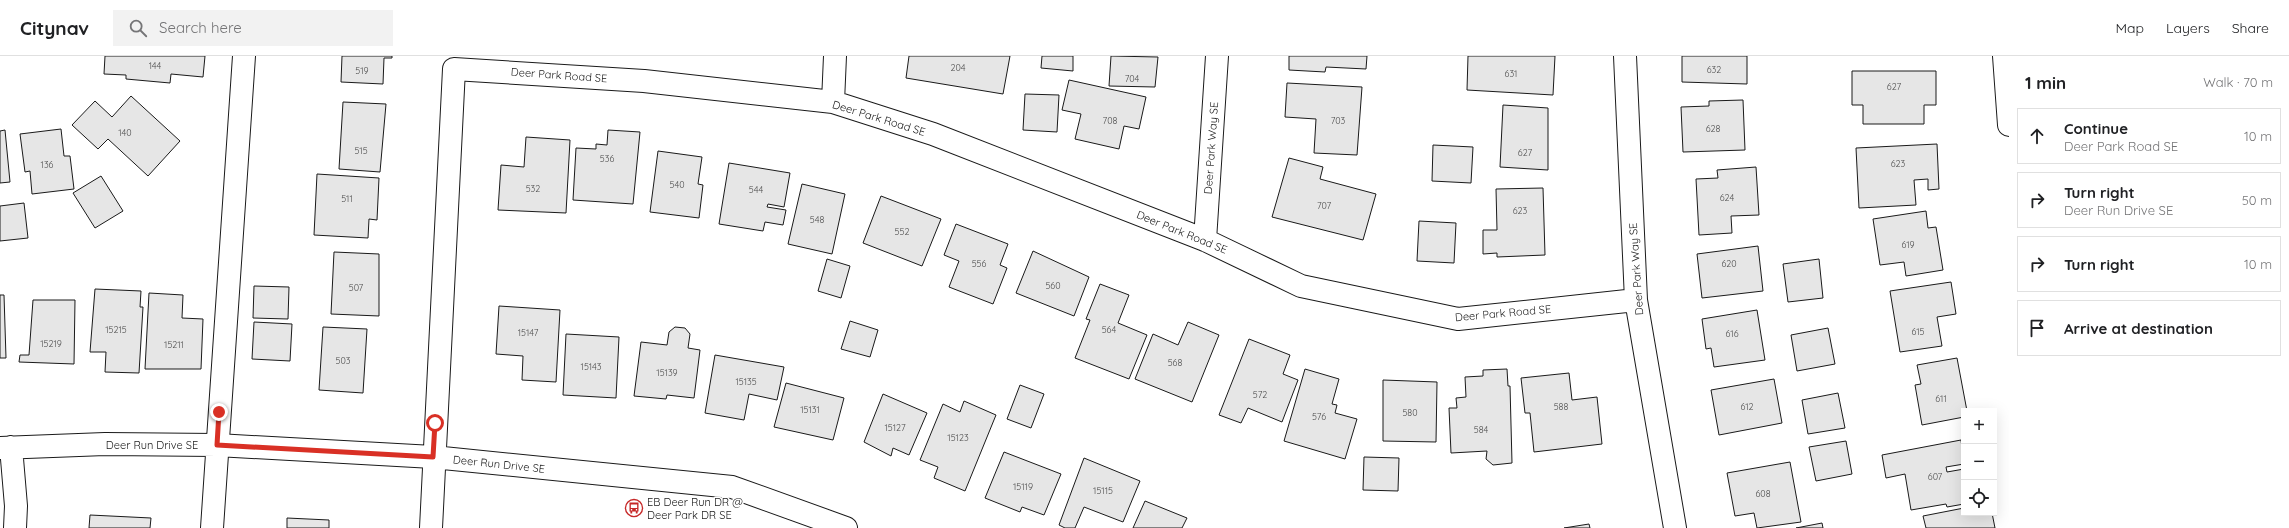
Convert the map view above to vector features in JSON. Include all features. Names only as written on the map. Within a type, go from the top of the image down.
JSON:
[{"type":"street","points":[[212,528],[244,56]]},
{"type":"street","points":[[833,102],[835,56]]},
{"type":"street","name":"Deer Park Way SE","points":[[1205,240],[1217,56]]},
{"type":"street","name":"Deer Park Way SE","points":[[1625,56],[1636,300],[1675,528]]},
{"type":"street","points":[[2004,56],[2009,125]]},
{"type":"street","name":"Deer Park Road SE","points":[[431,528],[433,457],[455,62],[833,102],[933,134],[1205,240],[1301,286],[1458,319],[1636,300]]},
{"type":"street","name":"Deer Run Drive SE","points":[[6,447],[105,444],[217,445],[433,457],[732,487],[846,528]]},
{"type":"street","points":[[6,447],[16,506],[15,528]]},
{"type":"building","points":[[105,56],[205,56],[203,77],[171,74],[170,83],[126,79],[126,75],[104,74]]},
{"type":"building","points":[[342,56],[392,56],[392,58],[384,58],[383,84],[341,82]]},
{"type":"building","points":[[909,56],[1010,56],[1003,94],[906,78]]},
{"type":"building","points":[[1042,56],[1073,56],[1073,71],[1041,68]]},
{"type":"building","points":[[1111,56],[1158,57],[1155,87],[1109,86]]},
{"type":"building","points":[[1289,56],[1367,56],[1366,69],[1326,67],[1325,72],[1289,70]]},
{"type":"building","points":[[1468,56],[1555,56],[1553,95],[1467,90]]},
{"type":"building","points":[[1682,56],[1747,56],[1747,84],[1682,82]]},
{"type":"building","points":[[1852,71],[1936,71],[1936,105],[1924,105],[1924,124],[1863,124],[1863,105],[1852,105]]},
{"type":"building","points":[[1069,80],[1146,97],[1139,129],[1124,126],[1119,149],[1075,139],[1081,114],[1062,110]]},
{"type":"building","points":[[1287,83],[1362,87],[1357,155],[1314,153],[1316,119],[1285,117]]},
{"type":"building","points":[[1025,94],[1059,95],[1057,132],[1023,130]]},
{"type":"building","points":[[131,96],[180,141],[148,176],[108,139],[98,149],[72,125],[95,101],[112,117]]},
{"type":"building","points":[[1743,100],[1745,150],[1683,152],[1681,107],[1709,106],[1709,101]]},
{"type":"building","points":[[343,102],[386,104],[380,172],[339,169]]},
{"type":"building","points":[[1503,105],[1548,108],[1548,170],[1500,167]]},
{"type":"building","points":[[61,129],[64,156],[70,156],[74,189],[32,194],[30,171],[25,172],[20,134]]},
{"type":"building","points":[[5,130],[10,182],[0,183],[0,131]]},
{"type":"building","points":[[608,130],[640,132],[633,204],[573,200],[576,148],[596,149],[596,144],[607,145]]},
{"type":"building","points":[[526,137],[570,140],[566,213],[498,210],[501,165],[524,167]]},
{"type":"building","points":[[1937,144],[1939,189],[1928,190],[1928,179],[1914,180],[1916,205],[1859,208],[1856,148]]},
{"type":"building","points":[[1433,145],[1473,147],[1471,183],[1432,181]]},
{"type":"building","points":[[658,151],[702,157],[698,184],[703,185],[699,218],[650,212]]},
{"type":"building","points":[[1289,158],[1323,167],[1320,179],[1376,194],[1363,240],[1272,217]]},
{"type":"building","points":[[729,163],[790,173],[784,207],[768,204],[767,207],[786,210],[783,225],[765,222],[763,231],[719,224]]},
{"type":"building","points":[[1756,167],[1759,215],[1731,216],[1732,233],[1699,235],[1696,179],[1718,178],[1717,170]]},
{"type":"building","points":[[317,174],[379,178],[377,220],[369,219],[368,238],[314,235]]},
{"type":"building","points":[[101,176],[123,211],[95,228],[73,193]]},
{"type":"building","points":[[802,184],[845,194],[832,254],[788,244]]},
{"type":"building","points":[[1543,188],[1545,255],[1497,257],[1497,253],[1483,254],[1483,230],[1497,230],[1496,189]]},
{"type":"building","points":[[881,196],[941,219],[922,266],[863,243]]},
{"type":"building","points":[[24,203],[28,238],[0,241],[0,206]]},
{"type":"building","points":[[1926,211],[1928,228],[1936,227],[1943,270],[1906,276],[1904,262],[1880,265],[1873,219]]},
{"type":"building","points":[[1419,221],[1456,223],[1454,263],[1417,261]]},
{"type":"building","points":[[956,224],[1008,244],[1000,265],[1007,268],[993,304],[949,287],[959,261],[944,255]]},
{"type":"building","points":[[1758,246],[1763,291],[1702,298],[1697,254]]},
{"type":"building","points":[[1033,251],[1089,277],[1074,316],[1016,293]]},
{"type":"building","points":[[334,252],[379,254],[379,316],[331,314]]},
{"type":"building","points":[[827,259],[850,266],[841,298],[818,291]]},
{"type":"building","points":[[1819,259],[1823,298],[1788,302],[1783,264]]},
{"type":"building","points":[[1951,282],[1956,314],[1937,317],[1942,346],[1900,352],[1890,291]]},
{"type":"building","points":[[1100,284],[1129,295],[1118,323],[1147,335],[1129,379],[1075,358],[1090,320],[1086,319]]},
{"type":"building","points":[[254,286],[289,287],[288,319],[253,318]]},
{"type":"building","points":[[95,289],[141,291],[140,307],[143,307],[139,373],[105,372],[106,352],[90,352]]},
{"type":"building","points":[[149,293],[183,295],[182,318],[203,319],[201,369],[145,369]]},
{"type":"building","points":[[0,295],[4,295],[6,358],[0,358]]},
{"type":"building","points":[[33,300],[75,300],[74,364],[19,362],[20,355],[29,355]]},
{"type":"building","points":[[499,306],[560,310],[556,382],[522,380],[523,356],[496,354]]},
{"type":"building","points":[[1757,310],[1765,360],[1714,367],[1711,348],[1706,349],[1702,319]]},
{"type":"building","points":[[850,321],[878,330],[870,357],[841,349]]},
{"type":"building","points":[[254,322],[292,324],[290,361],[252,359]]},
{"type":"building","points":[[1188,322],[1219,335],[1192,402],[1135,379],[1153,334],[1178,345]]},
{"type":"building","points":[[323,327],[367,329],[363,393],[319,390]]},
{"type":"building","points":[[675,327],[685,328],[690,334],[688,348],[700,350],[694,398],[667,395],[666,399],[634,396],[641,342],[667,345],[669,332]]},
{"type":"building","points":[[1828,328],[1835,364],[1797,371],[1791,335]]},
{"type":"building","points":[[566,334],[619,337],[616,398],[563,395]]},
{"type":"building","points":[[1249,339],[1290,355],[1283,374],[1298,380],[1282,422],[1248,408],[1241,423],[1219,415]]},
{"type":"building","points":[[715,355],[784,367],[777,400],[749,394],[744,420],[705,413]]},
{"type":"building","points":[[1957,358],[1966,408],[1961,408],[1961,418],[1922,425],[1915,385],[1921,384],[1917,365]]},
{"type":"building","points":[[1305,369],[1339,379],[1332,404],[1337,405],[1335,413],[1357,419],[1345,459],[1284,441]]},
{"type":"building","points":[[1507,369],[1508,386],[1510,386],[1512,463],[1493,465],[1486,459],[1487,451],[1451,453],[1449,408],[1457,408],[1456,398],[1466,397],[1465,377],[1483,376],[1483,370]]},
{"type":"building","points":[[1569,373],[1572,400],[1597,397],[1602,444],[1534,452],[1530,413],[1525,413],[1521,378]]},
{"type":"building","points":[[1774,379],[1782,423],[1719,435],[1711,390]]},
{"type":"building","points":[[1383,380],[1437,382],[1436,442],[1383,441]]},
{"type":"building","points":[[786,383],[844,398],[833,440],[774,427]]},
{"type":"building","points":[[1020,385],[1044,394],[1031,428],[1007,419]]},
{"type":"building","points":[[1838,393],[1845,428],[1808,434],[1802,400]]},
{"type":"building","points":[[883,394],[927,413],[909,455],[893,448],[891,456],[864,442]]},
{"type":"building","points":[[964,401],[996,415],[965,491],[934,478],[938,467],[920,460],[943,404],[960,412]]},
{"type":"building","points":[[1961,440],[1961,464],[1946,467],[1947,472],[1961,470],[1961,505],[1947,507],[1946,504],[1911,510],[1905,474],[1886,478],[1882,455]]},
{"type":"building","points":[[1846,441],[1852,474],[1816,481],[1809,447]]},
{"type":"building","points":[[1004,452],[1061,474],[1044,515],[1022,507],[1020,512],[985,498]]},
{"type":"building","points":[[1364,457],[1399,458],[1398,491],[1363,490]]},
{"type":"building","points":[[1084,458],[1140,481],[1123,522],[1084,507],[1075,528],[1065,528],[1059,525]]},
{"type":"building","points":[[1790,462],[1801,522],[1757,528],[1754,513],[1735,516],[1727,473]]},
{"type":"building","points":[[1145,501],[1187,518],[1182,528],[1133,528]]},
{"type":"building","points":[[1961,509],[1961,516],[1993,516],[1995,528],[1926,528],[1923,516]]},
{"type":"building","points":[[90,515],[151,518],[150,528],[89,528]]},
{"type":"building","points":[[287,518],[329,520],[329,528],[287,528]]},
{"type":"building","points":[[1822,523],[1823,528],[1796,528]]},
{"type":"building","points":[[1589,524],[1590,528],[1564,528]]},
{"type":"place","name":"EB Deer Run DR @ Deer Park DR SE","points":[[634,508]]},
{"type":"route","points":[[219,412],[217,445],[433,457],[435,423]]}]
